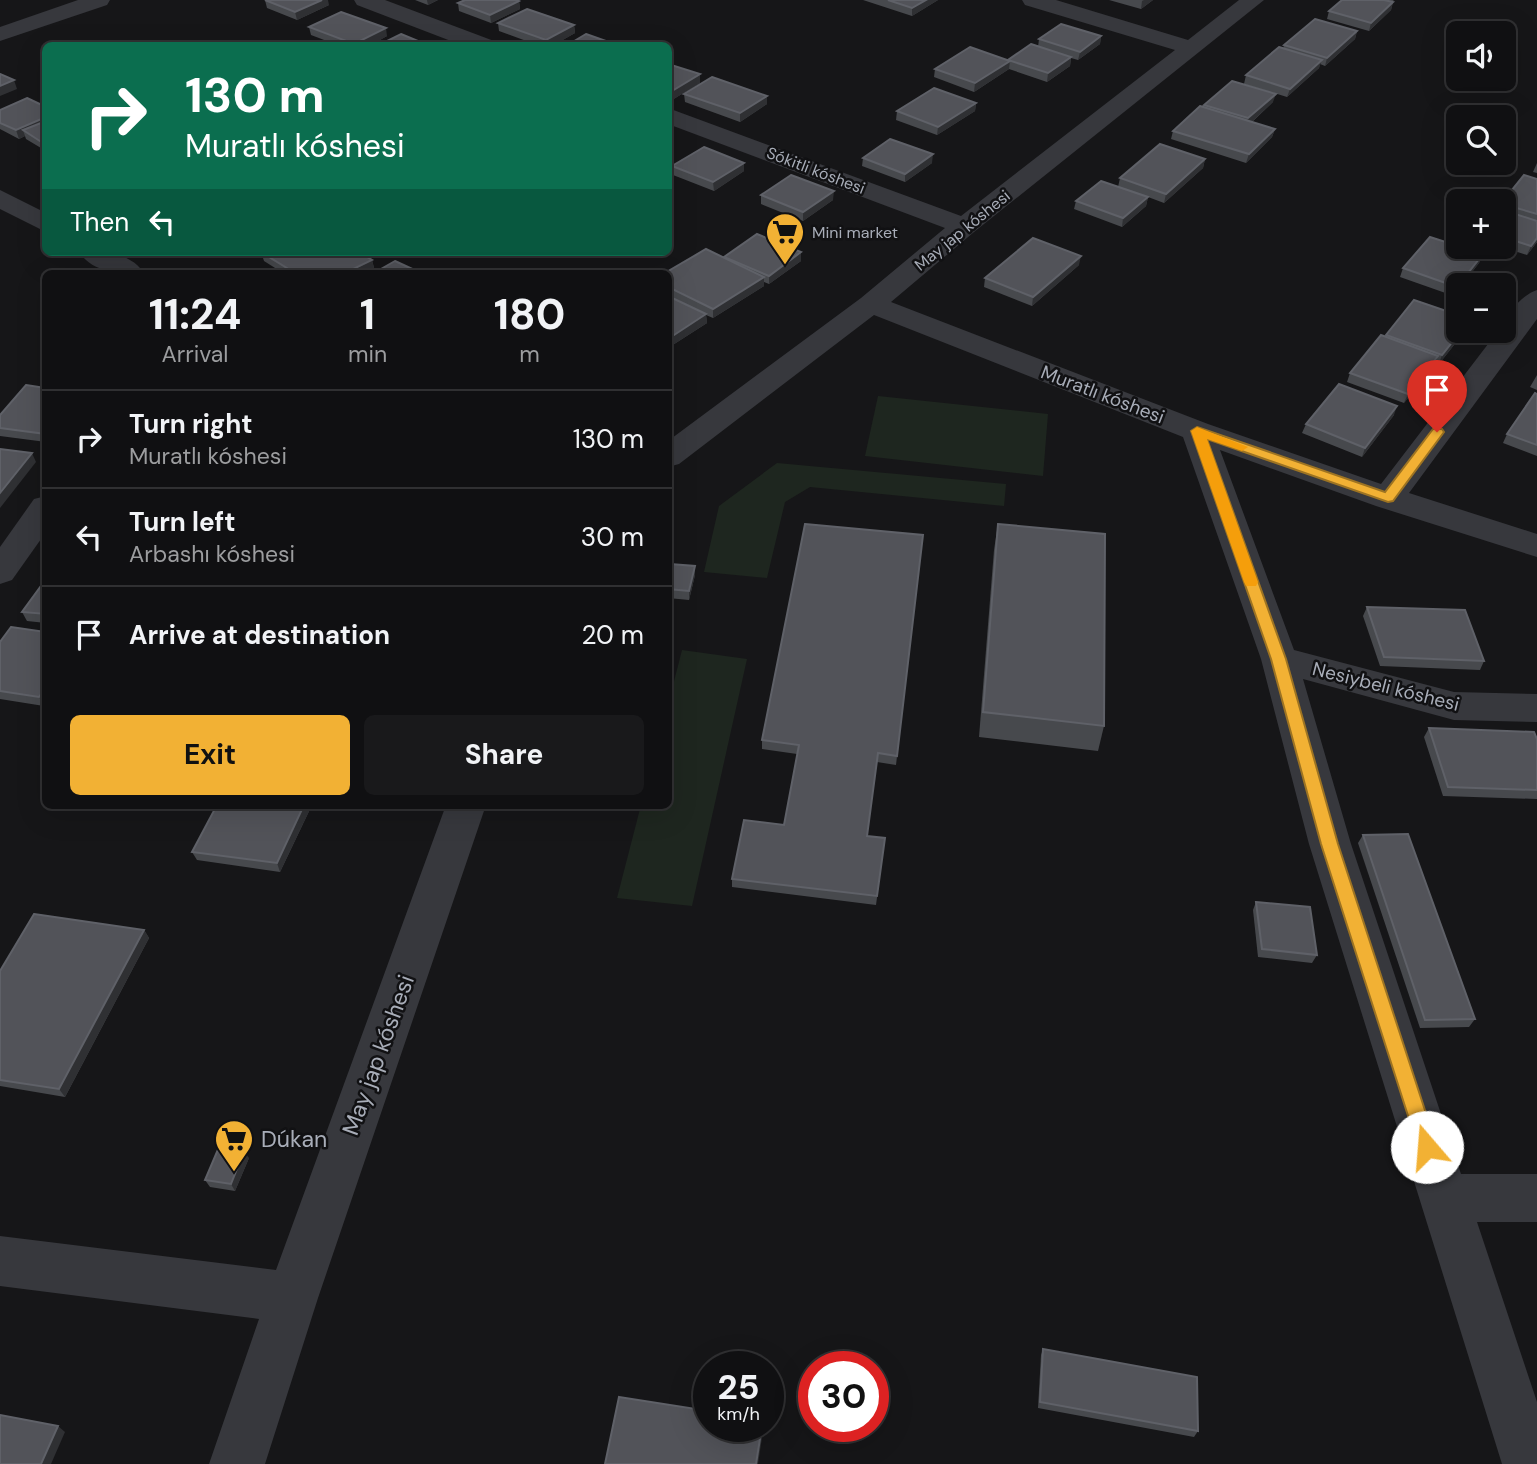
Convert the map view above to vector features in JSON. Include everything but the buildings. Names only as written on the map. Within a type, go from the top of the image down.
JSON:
[{"type":"street","points":[[0,34],[99,0]]},
{"type":"street","points":[[365,0],[475,42]]},
{"type":"street","points":[[1033,0],[1192,48]]},
{"type":"street","name":"May jap kóshesi","points":[[672,454],[871,304],[964,226],[1254,0]]},
{"type":"street","name":"Sókitli kóshesi","points":[[672,116],[964,226]]},
{"type":"street","points":[[0,198],[42,222]]},
{"type":"street","points":[[100,256],[125,270]]},
{"type":"street","points":[[1388,498],[1537,299]]},
{"type":"street","name":"Muratlı kóshesi","points":[[871,304],[1197,431],[1388,498],[1537,546]]},
{"type":"street","points":[[1197,431],[1279,659],[1330,844],[1530,1464]]},
{"type":"street","points":[[0,572],[42,513]]},
{"type":"street","name":"Nesiybeli kóshesi","points":[[1279,659],[1454,706],[1537,708]]},
{"type":"street","name":"May jap kóshesi","points":[[237,1464],[292,1298],[465,809]]},
{"type":"street","points":[[1444,1198],[1537,1198]]},
{"type":"street","points":[[0,1261],[292,1298]]},
{"type":"shaded area","points":[[878,396],[1048,414],[1043,476],[865,456]]},
{"type":"shaded area","points":[[777,463],[1006,484],[1004,506],[810,487],[785,502],[767,578],[704,572],[719,506]]},
{"type":"shaded area","points":[[682,650],[747,659],[692,906],[617,898],[640,809],[672,809],[672,689]]},
{"type":"slow traffic","points":[[1242,447],[1197,431],[1251,582]]},
{"type":"place","name":"Mini market","points":[[785,266]]},
{"type":"place","name":"Dúkan","points":[[234,1173]]},
{"type":"route","points":[[1427,1147],[1330,844],[1279,659],[1197,431],[1388,498],[1437,432]]}]
